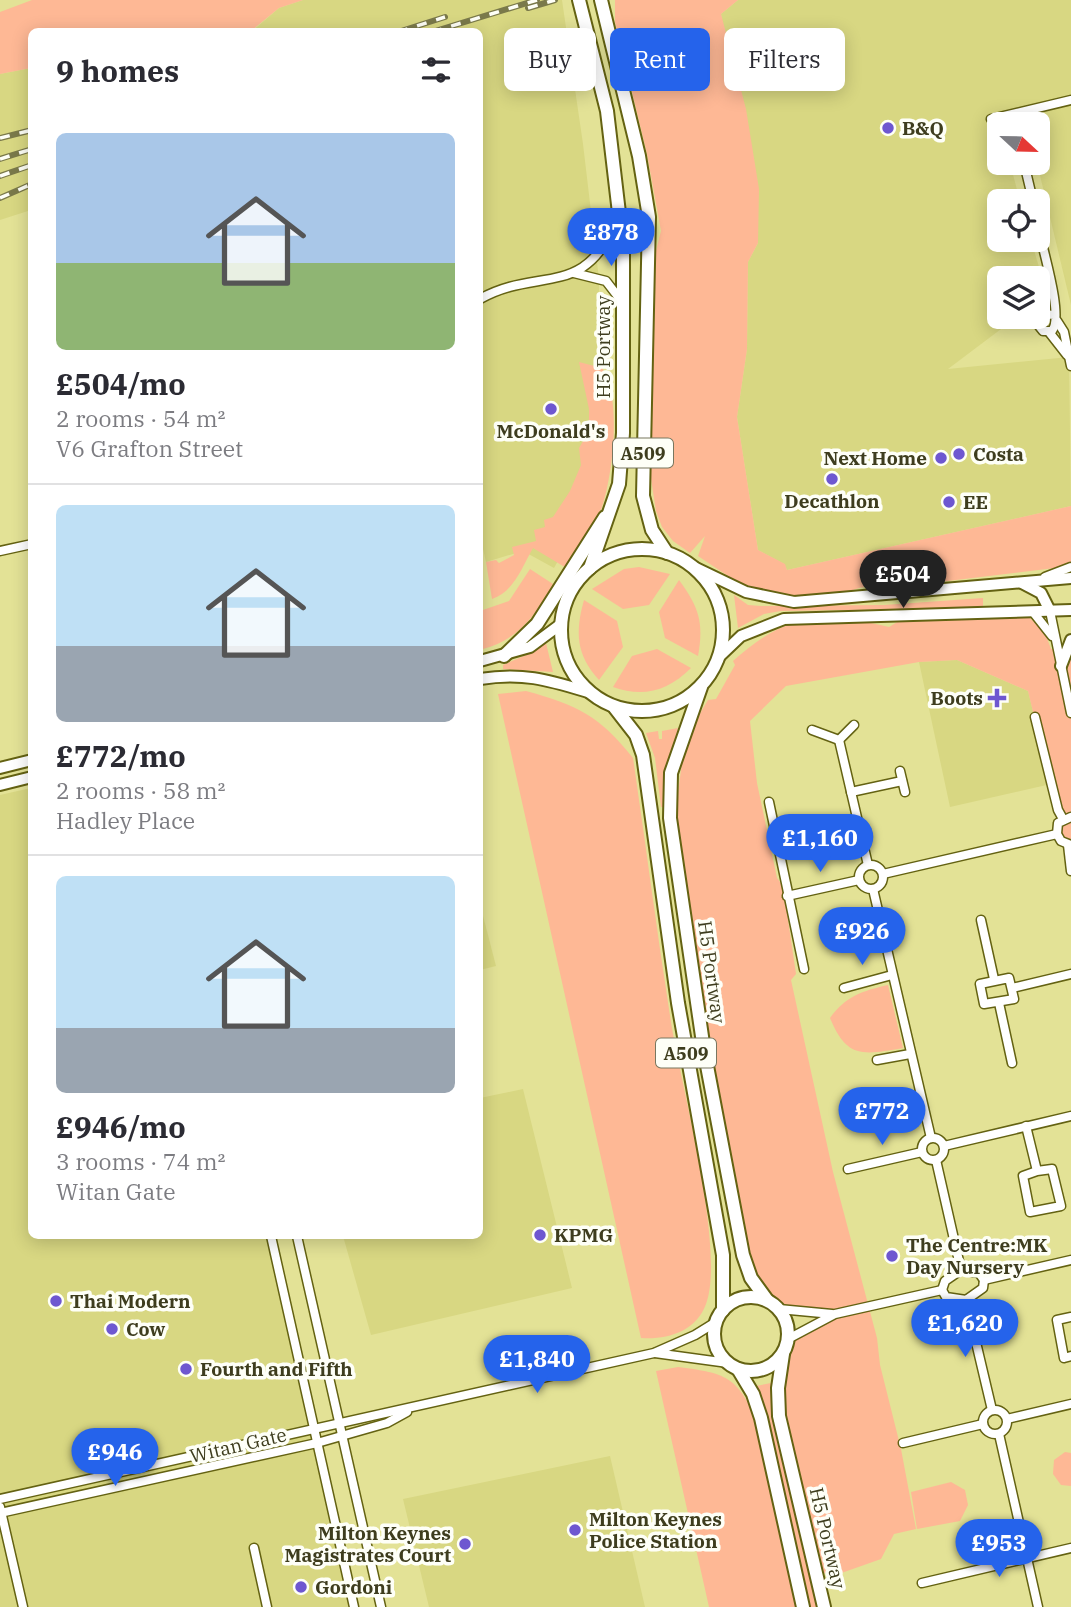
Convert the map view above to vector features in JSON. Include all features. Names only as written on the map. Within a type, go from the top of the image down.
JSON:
[{"type":"main road","name":"H5 Portway","points":[[579,0],[607,111],[620,210],[623,303],[623,433],[619,484],[590,568]]},
{"type":"main road","name":"A509","points":[[601,0],[639,156],[649,217],[643,496],[652,530],[667,553]]},
{"type":"main road","points":[[504,656],[561,598],[612,509]]},
{"type":"main road","name":"A509","points":[[561,598],[566,660],[593,695],[615,708],[648,712],[674,706],[701,687],[720,656],[724,627],[719,604],[709,583],[689,564],[652,549],[620,552],[575,574]]},
{"type":"main road","name":"H5 Portway","points":[[701,687],[671,773],[670,818],[704,1050],[740,1242],[751,1278],[767,1300]]},
{"type":"main road","name":"H5 Portway","points":[[615,708],[636,735],[643,755],[678,1003],[723,1255],[719,1316]]},
{"type":"main road","points":[[743,1297],[767,1300],[779,1309],[785,1318],[788,1339],[783,1354],[763,1369],[733,1366],[715,1344],[719,1316],[743,1297]]},
{"type":"main road","name":"H5 Portway","points":[[783,1354],[778,1388],[779,1416],[824,1607]]},
{"type":"main road","name":"H5 Portway","points":[[733,1366],[753,1394],[761,1418],[803,1607]]},
{"type":"street","points":[[1018,112],[1071,100]]},
{"type":"street","points":[[483,298],[575,273],[605,246],[620,210]]},
{"type":"street","points":[[1044,252],[1054,299],[1055,318],[1049,332]]},
{"type":"street","points":[[1046,259],[1046,266]]},
{"type":"street","points":[[575,273],[606,281],[623,303]]},
{"type":"street","points":[[1050,316],[1055,318],[1064,332],[1070,362]]},
{"type":"street","points":[[1044,329],[1049,332],[1070,362]]},
{"type":"street","points":[[0,551],[28,545]]},
{"type":"street","points":[[689,564],[746,592],[794,602],[1071,578]]},
{"type":"street","points":[[1036,581],[1071,567]]},
{"type":"street","points":[[1021,584],[1041,593],[1051,611],[1071,713]]},
{"type":"street","points":[[720,656],[741,636],[784,619],[1071,610]]},
{"type":"street","points":[[1028,612],[1048,627],[1057,649]]},
{"type":"street","points":[[483,660],[530,647],[561,624]]},
{"type":"street","points":[[1061,666],[1071,640]]},
{"type":"street","points":[[483,679],[518,676],[541,678],[593,695]]},
{"type":"street","points":[[1035,717],[1058,810],[1067,818],[1058,822],[1056,834]]},
{"type":"street","points":[[839,740],[854,725]]},
{"type":"street","points":[[811,730],[839,740]]},
{"type":"street","points":[[839,740],[868,865]]},
{"type":"street","points":[[0,768],[28,761]]},
{"type":"street","points":[[851,792],[901,776],[905,792]]},
{"type":"street","points":[[0,785],[28,778]]},
{"type":"street","points":[[769,802],[804,969]]},
{"type":"street","points":[[1056,834],[1070,845],[1071,871]]},
{"type":"street","points":[[883,874],[1056,834]]},
{"type":"street","points":[[859,880],[862,869],[868,865],[875,866],[883,874]]},
{"type":"street","points":[[859,880],[866,888],[873,889],[882,881],[883,874]]},
{"type":"street","points":[[787,896],[859,880]]},
{"type":"street","points":[[873,889],[931,1138]]},
{"type":"street","points":[[981,920],[995,979]]},
{"type":"street","points":[[1012,988],[1071,974]]},
{"type":"street","points":[[844,988],[892,975]]},
{"type":"street","points":[[1009,978],[1014,999],[984,1004],[980,984],[995,979],[1009,978]]},
{"type":"street","points":[[999,1003],[1012,1063]]},
{"type":"street","points":[[877,1060],[910,1054]]},
{"type":"street","points":[[944,1146],[1071,1116]]},
{"type":"street","points":[[1026,1126],[1037,1171]]},
{"type":"street","points":[[931,1138],[940,1141],[944,1146],[942,1156],[936,1160],[926,1158],[922,1152],[922,1145],[931,1138]]},
{"type":"street","points":[[848,1169],[922,1152]]},
{"type":"street","points":[[936,1160],[961,1270]]},
{"type":"street","points":[[1052,1169],[1061,1206],[1030,1212],[1023,1176],[1037,1171],[1052,1169]]},
{"type":"street","points":[[272,1239],[355,1607]]},
{"type":"street","points":[[298,1239],[381,1607]]},
{"type":"street","points":[[984,1280],[1071,1260]]},
{"type":"street","points":[[961,1270],[979,1273],[984,1280],[983,1288],[966,1300],[946,1297],[942,1290],[945,1281],[961,1270]]},
{"type":"street","points":[[788,1339],[835,1314],[942,1290]]},
{"type":"street","points":[[966,1300],[992,1410]]},
{"type":"street","points":[[779,1309],[835,1314]]},
{"type":"street","points":[[338,1422],[413,1409],[654,1353],[695,1335],[719,1316]]},
{"type":"street","points":[[1071,1317],[1057,1320],[1064,1358],[1071,1356]]},
{"type":"street","points":[[654,1353],[733,1366]]},
{"type":"street","points":[[1007,1419],[1071,1404]]},
{"type":"street","points":[[341,1436],[387,1423],[413,1409]]},
{"type":"street","points":[[992,1410],[1001,1411],[1007,1419],[1005,1430],[999,1434],[989,1433],[983,1424],[985,1416],[992,1410]]},
{"type":"street","name":"Witan Gate","points":[[0,1499],[338,1422]]},
{"type":"street","points":[[903,1443],[983,1424]]},
{"type":"street","points":[[999,1434],[1038,1607]]},
{"type":"street","name":"Witan Gate","points":[[0,1511],[341,1436]]},
{"type":"street","points":[[0,1511],[23,1607]]},
{"type":"street","points":[[254,1548],[267,1607]]},
{"type":"street","points":[[922,1583],[1071,1548]]},
{"type":"shaded area","points":[[32,0],[303,0],[279,8],[255,28],[28,28],[28,69],[0,74],[0,12]]},
{"type":"shaded area","points":[[303,0],[562,0],[566,28],[504,28],[504,91],[575,91],[599,279],[599,455],[587,509],[554,568],[523,551],[486,562],[483,549],[483,28],[256,28],[279,8]]},
{"type":"shaded area","points":[[615,0],[738,0],[721,14],[725,28],[724,91],[741,91],[759,189],[758,243],[748,262],[747,349],[737,417],[758,550],[785,564],[787,570],[1071,506],[1071,566],[931,583],[891,584],[877,579],[869,585],[836,596],[807,601],[767,595],[734,586],[728,576],[698,556],[705,536],[690,553],[673,541],[662,527],[656,511],[644,434],[650,274],[661,231],[632,91],[710,91],[710,28],[616,28]]},
{"type":"shaded area","points":[[738,0],[1071,0],[1071,305],[1050,217],[1050,189],[1043,189],[1040,175],[1050,175],[1050,112],[987,112],[987,175],[1013,175],[1017,189],[987,189],[987,252],[1035,252],[1039,266],[987,266],[987,329],[1001,329],[948,369],[1069,357],[1071,506],[787,570],[784,564],[758,550],[737,417],[747,349],[748,262],[758,243],[733,91],[845,91],[845,28],[724,28],[724,33],[721,14]]},
{"type":"shaded area","points":[[28,69],[28,211],[0,220],[0,74]]},
{"type":"shaded area","points":[[579,362],[602,368],[612,397],[614,436],[602,507],[568,569],[533,548],[512,585],[500,596],[492,599],[486,562],[496,560],[499,563],[514,555],[512,547],[536,541],[534,530],[545,527],[544,520],[553,517],[570,491],[581,465],[579,448],[589,431],[589,409]]},
{"type":"shaded area","points":[[639,567],[670,574],[649,605],[623,609],[592,589],[624,569]]},
{"type":"shaded area","points":[[530,569],[553,584],[525,625],[506,639],[483,649],[483,610],[509,601]]},
{"type":"shaded area","points":[[679,580],[698,616],[698,656],[665,638],[659,612]]},
{"type":"shaded area","points":[[734,595],[748,605],[761,606],[884,605],[983,598],[983,608],[781,611],[764,614],[738,628]]},
{"type":"shaded area","points":[[584,600],[617,621],[623,647],[599,680],[591,671],[580,643],[579,622]]},
{"type":"shaded area","points":[[1024,612],[1045,633],[1051,649],[1067,650],[1071,640],[1071,871],[1028,691],[957,660],[919,662],[786,686],[750,721],[757,783],[777,878],[783,886],[796,974],[791,980],[833,1172],[877,1338],[880,1365],[901,1449],[916,1529],[894,1534],[881,1559],[833,1576],[816,1570],[779,1416],[783,1354],[788,1339],[833,1315],[786,1309],[770,1299],[751,1278],[706,1060],[675,815],[683,755],[693,725],[708,700],[716,699],[735,665],[733,661],[770,633],[788,625],[824,618],[889,627],[909,615]]},
{"type":"shaded area","points":[[546,643],[553,672],[503,669],[503,665]]},
{"type":"shaded area","points":[[657,649],[691,668],[673,682],[655,690],[635,692],[613,687],[632,656]]},
{"type":"shaded area","points":[[957,660],[1028,691],[1051,784],[950,807],[919,662]]},
{"type":"shaded area","points":[[526,691],[560,701],[586,714],[610,732],[633,758],[671,1022],[700,1167],[710,1246],[711,1279],[706,1304],[688,1328],[670,1336],[641,1338],[498,694]]},
{"type":"shaded area","points":[[678,728],[668,764],[664,807],[661,807],[655,758],[646,733],[658,731],[659,739],[662,739],[662,731]]},
{"type":"shaded area","points":[[28,789],[28,1239],[268,1239],[352,1607],[0,1607],[0,795]]},
{"type":"shaded area","points":[[483,916],[496,966],[483,969]]},
{"type":"shaded area","points":[[888,985],[903,1048],[867,1052],[850,1047],[836,1031],[830,1018],[842,1004],[855,996]]},
{"type":"shaded area","points":[[523,1089],[572,1288],[371,1335],[344,1239],[483,1239],[483,1097]]},
{"type":"shaded area","points":[[678,1367],[706,1371],[726,1378],[741,1391],[755,1416],[798,1607],[709,1607],[656,1371]]},
{"type":"shaded area","points":[[771,1383],[771,1398],[817,1607],[809,1607],[763,1401],[756,1386]]},
{"type":"shaded area","points":[[1065,1452],[1071,1453],[1071,1486],[1061,1485],[1053,1474],[1054,1460]]},
{"type":"shaded area","points":[[610,1456],[645,1607],[429,1607],[403,1499]]},
{"type":"shaded area","points":[[951,1482],[965,1490],[968,1505],[960,1521],[917,1529],[911,1492]]},
{"type":"railway","points":[[445,28],[537,0]]},
{"type":"railway","points":[[528,8],[555,0]]},
{"type":"railway","points":[[411,28],[445,17]]},
{"type":"railway","points":[[0,138],[28,131]]},
{"type":"railway","points":[[0,159],[28,150]]},
{"type":"railway","points":[[0,176],[28,166]]},
{"type":"railway","points":[[0,198],[28,186]]},
{"type":"place","name":"B&Q","points":[[888,128]]},
{"type":"place","name":"McDonald's","points":[[551,409]]},
{"type":"place","name":"Costa","points":[[959,454]]},
{"type":"place","name":"Next Home","points":[[941,458]]},
{"type":"place","name":"Decathlon","points":[[832,479]]},
{"type":"place","name":"EE","points":[[949,502]]},
{"type":"place","name":"Boots","points":[[997,698]]},
{"type":"place","name":"KPMG","points":[[540,1235]]},
{"type":"place","name":"The Centre:MK Day Nursery","points":[[892,1256]]},
{"type":"place","name":"Thai Modern","points":[[56,1301]]},
{"type":"place","name":"Cow","points":[[112,1329]]},
{"type":"place","name":"Fourth and Fifth","points":[[186,1369]]},
{"type":"place","name":"Milton Keynes Police Station","points":[[575,1530]]},
{"type":"place","name":"Milton Keynes Magistrates Court","points":[[465,1544]]},
{"type":"place","name":"Gordoni","points":[[301,1587]]}]
